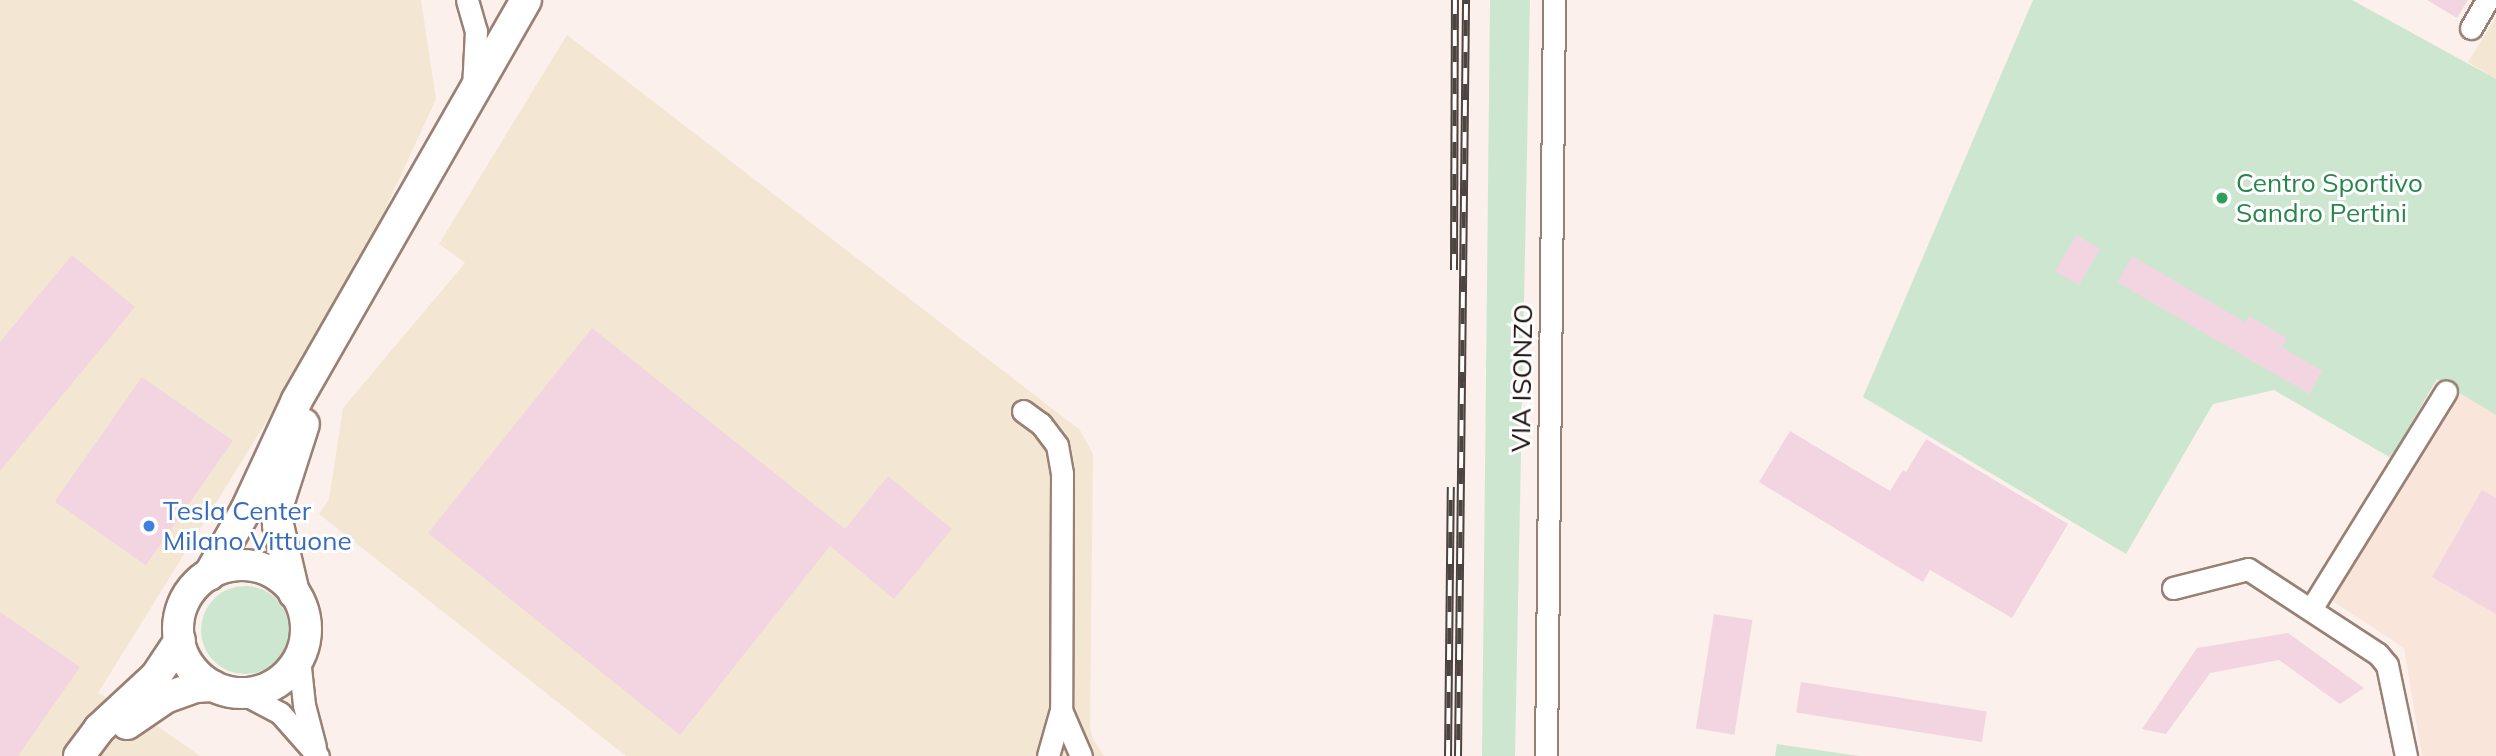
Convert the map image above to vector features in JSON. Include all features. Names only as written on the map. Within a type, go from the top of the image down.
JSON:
[{"type":"street","points":[[467,0],[477,31],[473,96]]},
{"type":"street","points":[[213,686],[189,665],[180,640],[180,616],[186,598],[209,575],[246,510],[297,400],[526,0]]},
{"type":"street","name":"VIA ISONZO","points":[[1546,756],[1554,0]]},
{"type":"street","points":[[2471,28],[2487,0]]},
{"type":"street","points":[[242,693],[275,684],[288,674],[299,658],[305,640],[306,621],[294,593],[278,525],[277,508],[296,443],[365,283]]},
{"type":"street","points":[[2311,609],[2446,391]]},
{"type":"street","points":[[1023,411],[1041,424],[1057,445],[1062,473],[1061,710],[1050,756],[1079,756],[1061,710]]},
{"type":"street","points":[[209,575],[233,565],[262,568],[276,574],[294,593]]},
{"type":"street","points":[[2173,588],[2248,569],[2378,654],[2388,665],[2406,756]]},
{"type":"street","points":[[79,756],[99,729],[156,676],[180,640]]},
{"type":"street","points":[[299,658],[304,705],[318,756]]},
{"type":"street","points":[[100,756],[126,725],[152,706],[184,690],[213,686],[242,693],[279,713],[318,756]]},
{"type":"shaded area","points":[[0,0],[421,0],[436,99],[348,290],[98,693],[149,720],[200,756],[0,756]]},
{"type":"shaded area","points":[[2496,17],[2496,79],[2468,62]]},
{"type":"shaded area","points":[[567,35],[1080,430],[1093,454],[1090,729],[1104,756],[626,756],[319,514],[329,499],[343,408],[465,263],[439,244]]},
{"type":"shaded area","points":[[2460,392],[2496,415],[2496,756],[2422,756],[2404,648],[2331,600]]},
{"type":"green space","points":[[1490,0],[1530,0],[1515,756],[1482,756]]},
{"type":"green space","name":"Centro Sportivo Sandro Pertini","points":[[2033,0],[2352,0],[2496,79],[2496,415],[2437,379],[2391,458],[2274,390],[2213,404],[2126,554],[1863,397]]},
{"type":"green space","points":[[245,586],[262,590],[276,599],[285,613],[289,630],[285,647],[276,661],[262,670],[245,674],[228,670],[214,661],[205,647],[201,630],[205,613],[214,599],[228,590]]},
{"type":"green space","points":[[1777,744],[1859,756],[1775,756]]},
{"type":"building","points":[[2427,0],[2468,0],[2457,18]]},
{"type":"building","points":[[2076,235],[2100,249],[2079,285],[2055,271]]},
{"type":"building","points":[[72,255],[135,307],[0,471],[0,342]]},
{"type":"building","points":[[2132,256],[2245,322],[2249,316],[2287,338],[2282,347],[2322,371],[2309,394],[2117,282]]},
{"type":"building","points":[[592,328],[845,529],[888,476],[952,529],[894,599],[830,546],[680,735],[428,533]]},
{"type":"building","points":[[142,377],[233,441],[146,565],[55,502]]},
{"type":"building","points":[[1790,431],[1890,491],[1903,470],[1906,472],[1926,439],[2068,524],[2012,618],[1930,570],[1923,582],[1759,482]]},
{"type":"building","points":[[2482,490],[2496,498],[2496,614],[2432,577]]},
{"type":"building","points":[[0,612],[80,667],[18,756],[0,756]]},
{"type":"building","points":[[1714,614],[1753,620],[1734,735],[1696,729]]},
{"type":"building","points":[[2288,633],[2364,688],[2340,704],[2279,660],[2210,673],[2166,734],[2142,729],[2197,648]]},
{"type":"building","points":[[1801,682],[1987,711],[1982,742],[1796,713]]},
{"type":"railway","points":[[1454,270],[1455,0]]},
{"type":"railway","points":[[1458,756],[1466,0]]},
{"type":"railway","points":[[1448,756],[1451,487]]},
{"type":"place","name":"Centro Sportivo Sandro Pertini","points":[[2222,198]]},
{"type":"place","name":"Tesla Center Milano Vittuone","points":[[149,526]]}]
